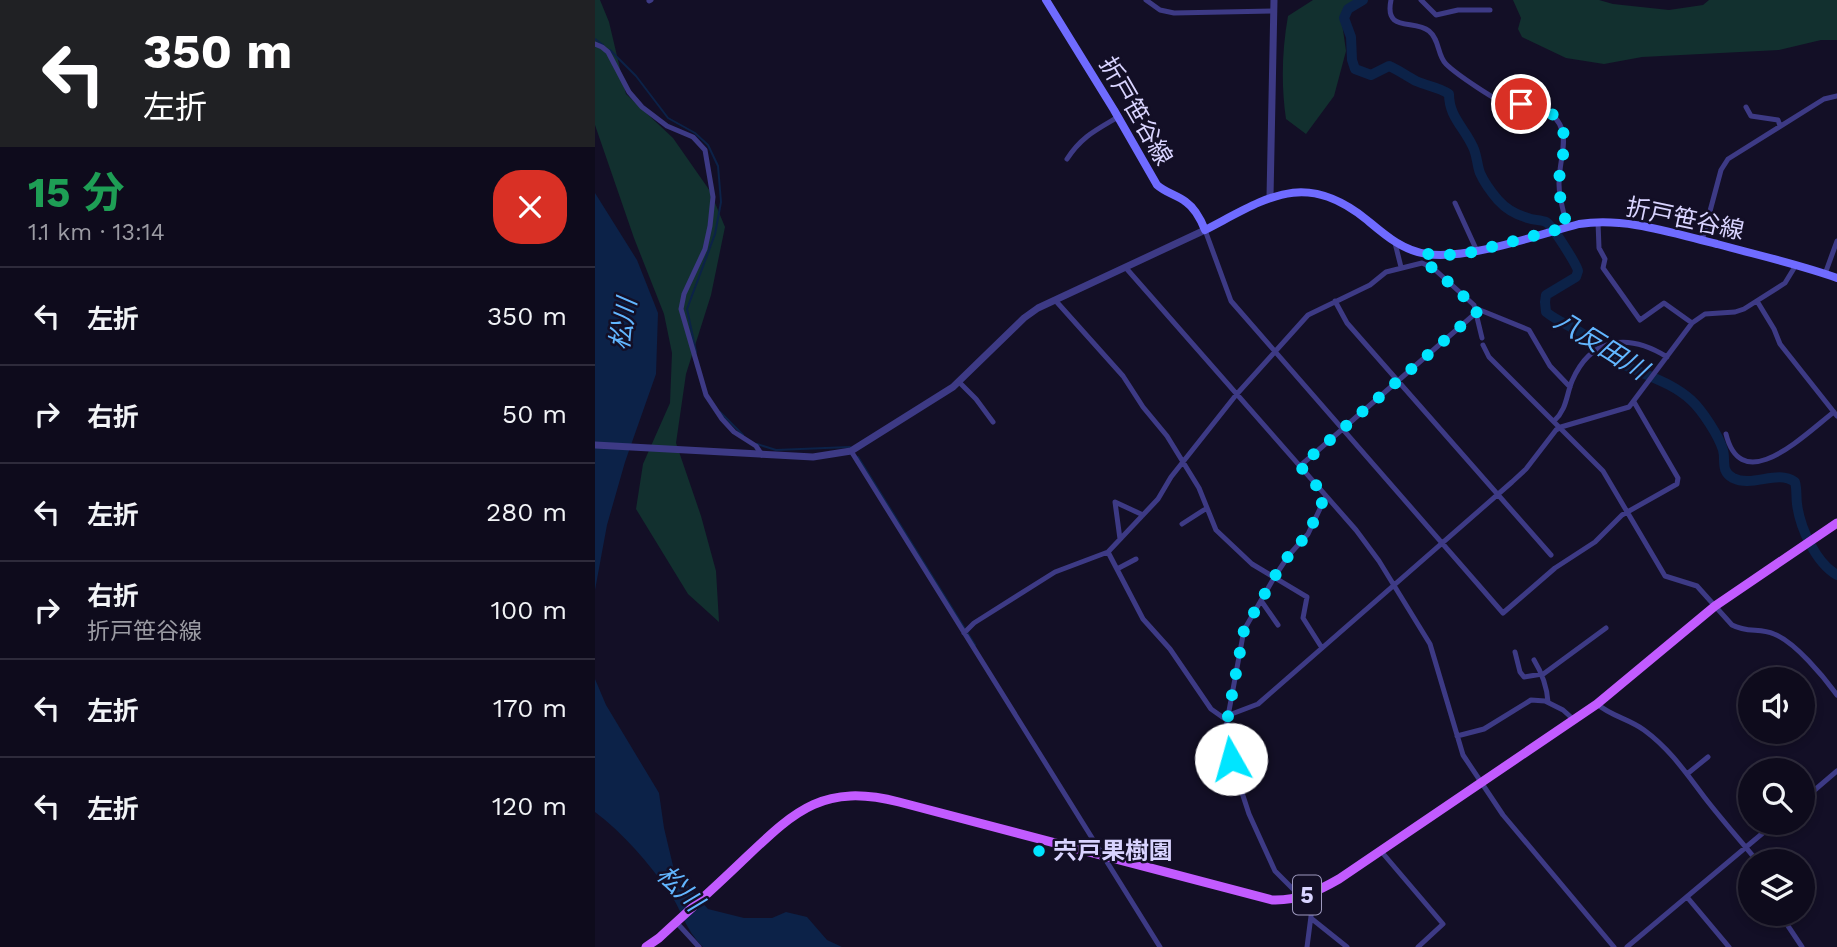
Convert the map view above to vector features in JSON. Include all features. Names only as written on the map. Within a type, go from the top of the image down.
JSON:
[{"type":"main road","name":"折戸笹谷線","points":[[1046,0],[1157,185],[1185,201],[1195,211],[1205,230],[1270,197],[1304,192],[1331,197],[1351,207],[1395,243],[1428,254],[1451,256],[1567,227],[1598,222],[1633,224],[1837,278]]},
{"type":"main road","name":"5","points":[[646,947],[795,814],[827,799],[858,794],[884,798],[1272,900],[1314,893],[1597,704],[1715,606],[1837,523]]},
{"type":"street","points":[[1146,0],[1160,10],[1174,13],[1274,11]]},
{"type":"street","points":[[1270,197],[1274,0]]},
{"type":"street","points":[[1391,0],[1389,11],[1392,18],[1401,24],[1427,29],[1436,37],[1446,64],[1501,103],[1541,106],[1558,120],[1564,132],[1559,186],[1567,227]]},
{"type":"street","points":[[1421,0],[1436,15],[1458,10],[1490,10]]},
{"type":"street","points":[[595,44],[608,52],[629,92],[642,107],[667,125],[693,137],[705,150],[713,197],[710,226],[705,249],[684,294],[681,309],[706,395],[734,432],[756,446],[762,455]]},
{"type":"street","points":[[1702,241],[1725,163],[1733,155],[1824,99],[1837,96]]},
{"type":"street","points":[[1746,107],[1751,116],[1778,120],[1780,126]]},
{"type":"street","points":[[1067,159],[1083,138],[1118,117]]},
{"type":"street","points":[[1455,203],[1477,251]]},
{"type":"street","points":[[1598,222],[1599,248],[1605,259],[1603,268],[1640,320],[1664,303],[1692,323]]},
{"type":"street","points":[[595,445],[813,457],[851,451],[959,382],[1024,318],[1038,308],[1205,230],[1231,301],[1503,612],[1555,568],[1595,542],[1626,512],[1674,486],[1678,481],[1634,402]]},
{"type":"street","points":[[1825,274],[1837,241]]},
{"type":"street","points":[[1395,243],[1401,267]]},
{"type":"street","points":[[1422,263],[1428,254]]},
{"type":"street","points":[[964,633],[974,623],[1055,572],[1108,552],[1158,499],[1171,477],[1236,395],[1308,316],[1370,285],[1387,272],[1422,263],[1433,268],[1476,310],[1529,330],[1550,366],[1570,387]]},
{"type":"street","points":[[1228,718],[1257,706],[1526,469],[1561,427],[1622,411],[1634,402],[1692,323],[1705,314],[1735,312],[1756,301],[1785,283],[1796,265]]},
{"type":"street","points":[[1126,268],[1356,530],[1430,644],[1463,754],[1503,815],[1614,947]]},
{"type":"street","points":[[1055,300],[1123,376],[1184,463],[1216,530],[1252,564],[1307,597],[1303,618],[1322,648]]},
{"type":"street","points":[[1335,301],[1347,323],[1551,555]]},
{"type":"street","points":[[1726,433],[1729,446],[1738,458],[1746,461],[1769,460],[1835,414],[1780,344],[1756,301]]},
{"type":"street","points":[[1476,310],[1482,342],[1489,357],[1603,471],[1665,576],[1697,586],[1732,625],[1739,629],[1768,632],[1787,641],[1837,695]]},
{"type":"street","points":[[1300,466],[1476,310]]},
{"type":"street","points":[[1554,421],[1565,406],[1570,387],[1582,364],[1602,346],[1631,342],[1654,349],[1667,357]]},
{"type":"street","points":[[959,382],[993,422]]},
{"type":"street","points":[[851,451],[1160,947]]},
{"type":"street","points":[[1302,897],[1275,871],[1249,814],[1227,741],[1228,718],[1243,635],[1275,576],[1308,534],[1325,496]]},
{"type":"street","points":[[1120,539],[1115,502],[1143,515]]},
{"type":"street","points":[[1182,524],[1207,508]]},
{"type":"street","points":[[1108,552],[1143,619],[1170,649],[1212,709],[1228,718]]},
{"type":"street","points":[[1117,569],[1136,559]]},
{"type":"street","points":[[1262,602],[1278,625]]},
{"type":"street","points":[[1515,652],[1524,677],[1542,675],[1606,628]]},
{"type":"street","points":[[1534,660],[1548,691],[1548,702]]},
{"type":"street","points":[[1457,737],[1484,729],[1531,699],[1548,702],[1573,719]]},
{"type":"street","points":[[1597,704],[1608,713],[1645,730],[1673,754],[1707,801],[1746,847]]},
{"type":"street","points":[[1688,774],[1708,757]]},
{"type":"street","points":[[1815,790],[1837,771]]},
{"type":"street","points":[[1627,947],[1760,835]]},
{"type":"street","points":[[1380,850],[1443,924],[1418,947]]},
{"type":"street","points":[[1307,947],[1314,893]]},
{"type":"street","points":[[1687,897],[1730,947]]},
{"type":"street","points":[[1312,919],[1347,947]]},
{"type":"street","points":[[676,922],[699,947]]},
{"type":"street","points":[[1788,926],[1802,947]]},
{"type":"green space","points":[[595,0],[600,0],[609,22],[626,94],[673,138],[710,191],[725,227],[711,295],[686,374],[676,443],[716,571],[719,622],[688,594],[636,509],[643,464],[670,403],[672,353],[664,314],[634,238],[595,125]]},
{"type":"green space","points":[[1313,0],[1361,0],[1341,16],[1346,51],[1334,96],[1306,134],[1286,119],[1283,55],[1288,16]]},
{"type":"green space","points":[[1513,0],[1599,0],[1669,10],[1703,5],[1709,0],[1837,0],[1837,40],[1821,40],[1779,50],[1642,57],[1604,64],[1566,58],[1522,37],[1518,29],[1521,18]]},
{"type":"water","name":"松川","points":[[595,193],[637,260],[658,313],[656,374],[625,462],[607,525],[595,590]]},
{"type":"water","name":"松川","points":[[595,679],[606,705],[659,793],[674,870],[708,909],[744,918],[772,918],[786,912],[807,917],[827,940],[842,947],[703,947],[653,870],[625,839],[595,812]]},
{"type":"waterway","name":"八反田川","points":[[1363,0],[1348,9],[1344,18],[1351,37],[1355,69],[1371,75],[1389,66],[1416,81],[1449,94],[1454,116],[1473,147],[1480,173],[1493,194],[1513,212],[1546,222],[1569,254],[1578,271],[1576,277],[1546,295],[1546,312],[1583,334],[1616,360],[1666,383],[1691,400],[1718,438],[1723,450],[1726,472],[1733,478],[1749,481],[1781,477],[1795,482],[1797,504],[1805,534],[1822,562],[1837,575]]},
{"type":"waterway","points":[[595,39],[603,45]]},
{"type":"waterway","points":[[610,50],[636,76],[668,118],[695,133],[708,145],[718,166],[721,202],[715,234],[687,309],[696,352]]},
{"type":"waterway","points":[[720,412],[743,435]]},
{"type":"waterway","points":[[757,444],[776,450],[850,447]]},
{"type":"waterway","points":[[858,457],[975,645]]},
{"type":"place","name":"宍戸果樹園","points":[[1039,851]]},
{"type":"route","points":[[1231,759],[1226,727],[1244,630],[1275,576],[1308,534],[1325,496],[1300,466],[1477,312],[1474,306],[1433,268],[1422,263],[1428,254],[1461,255],[1567,227],[1559,186],[1564,144],[1562,125],[1549,110],[1535,104],[1521,104]]}]
